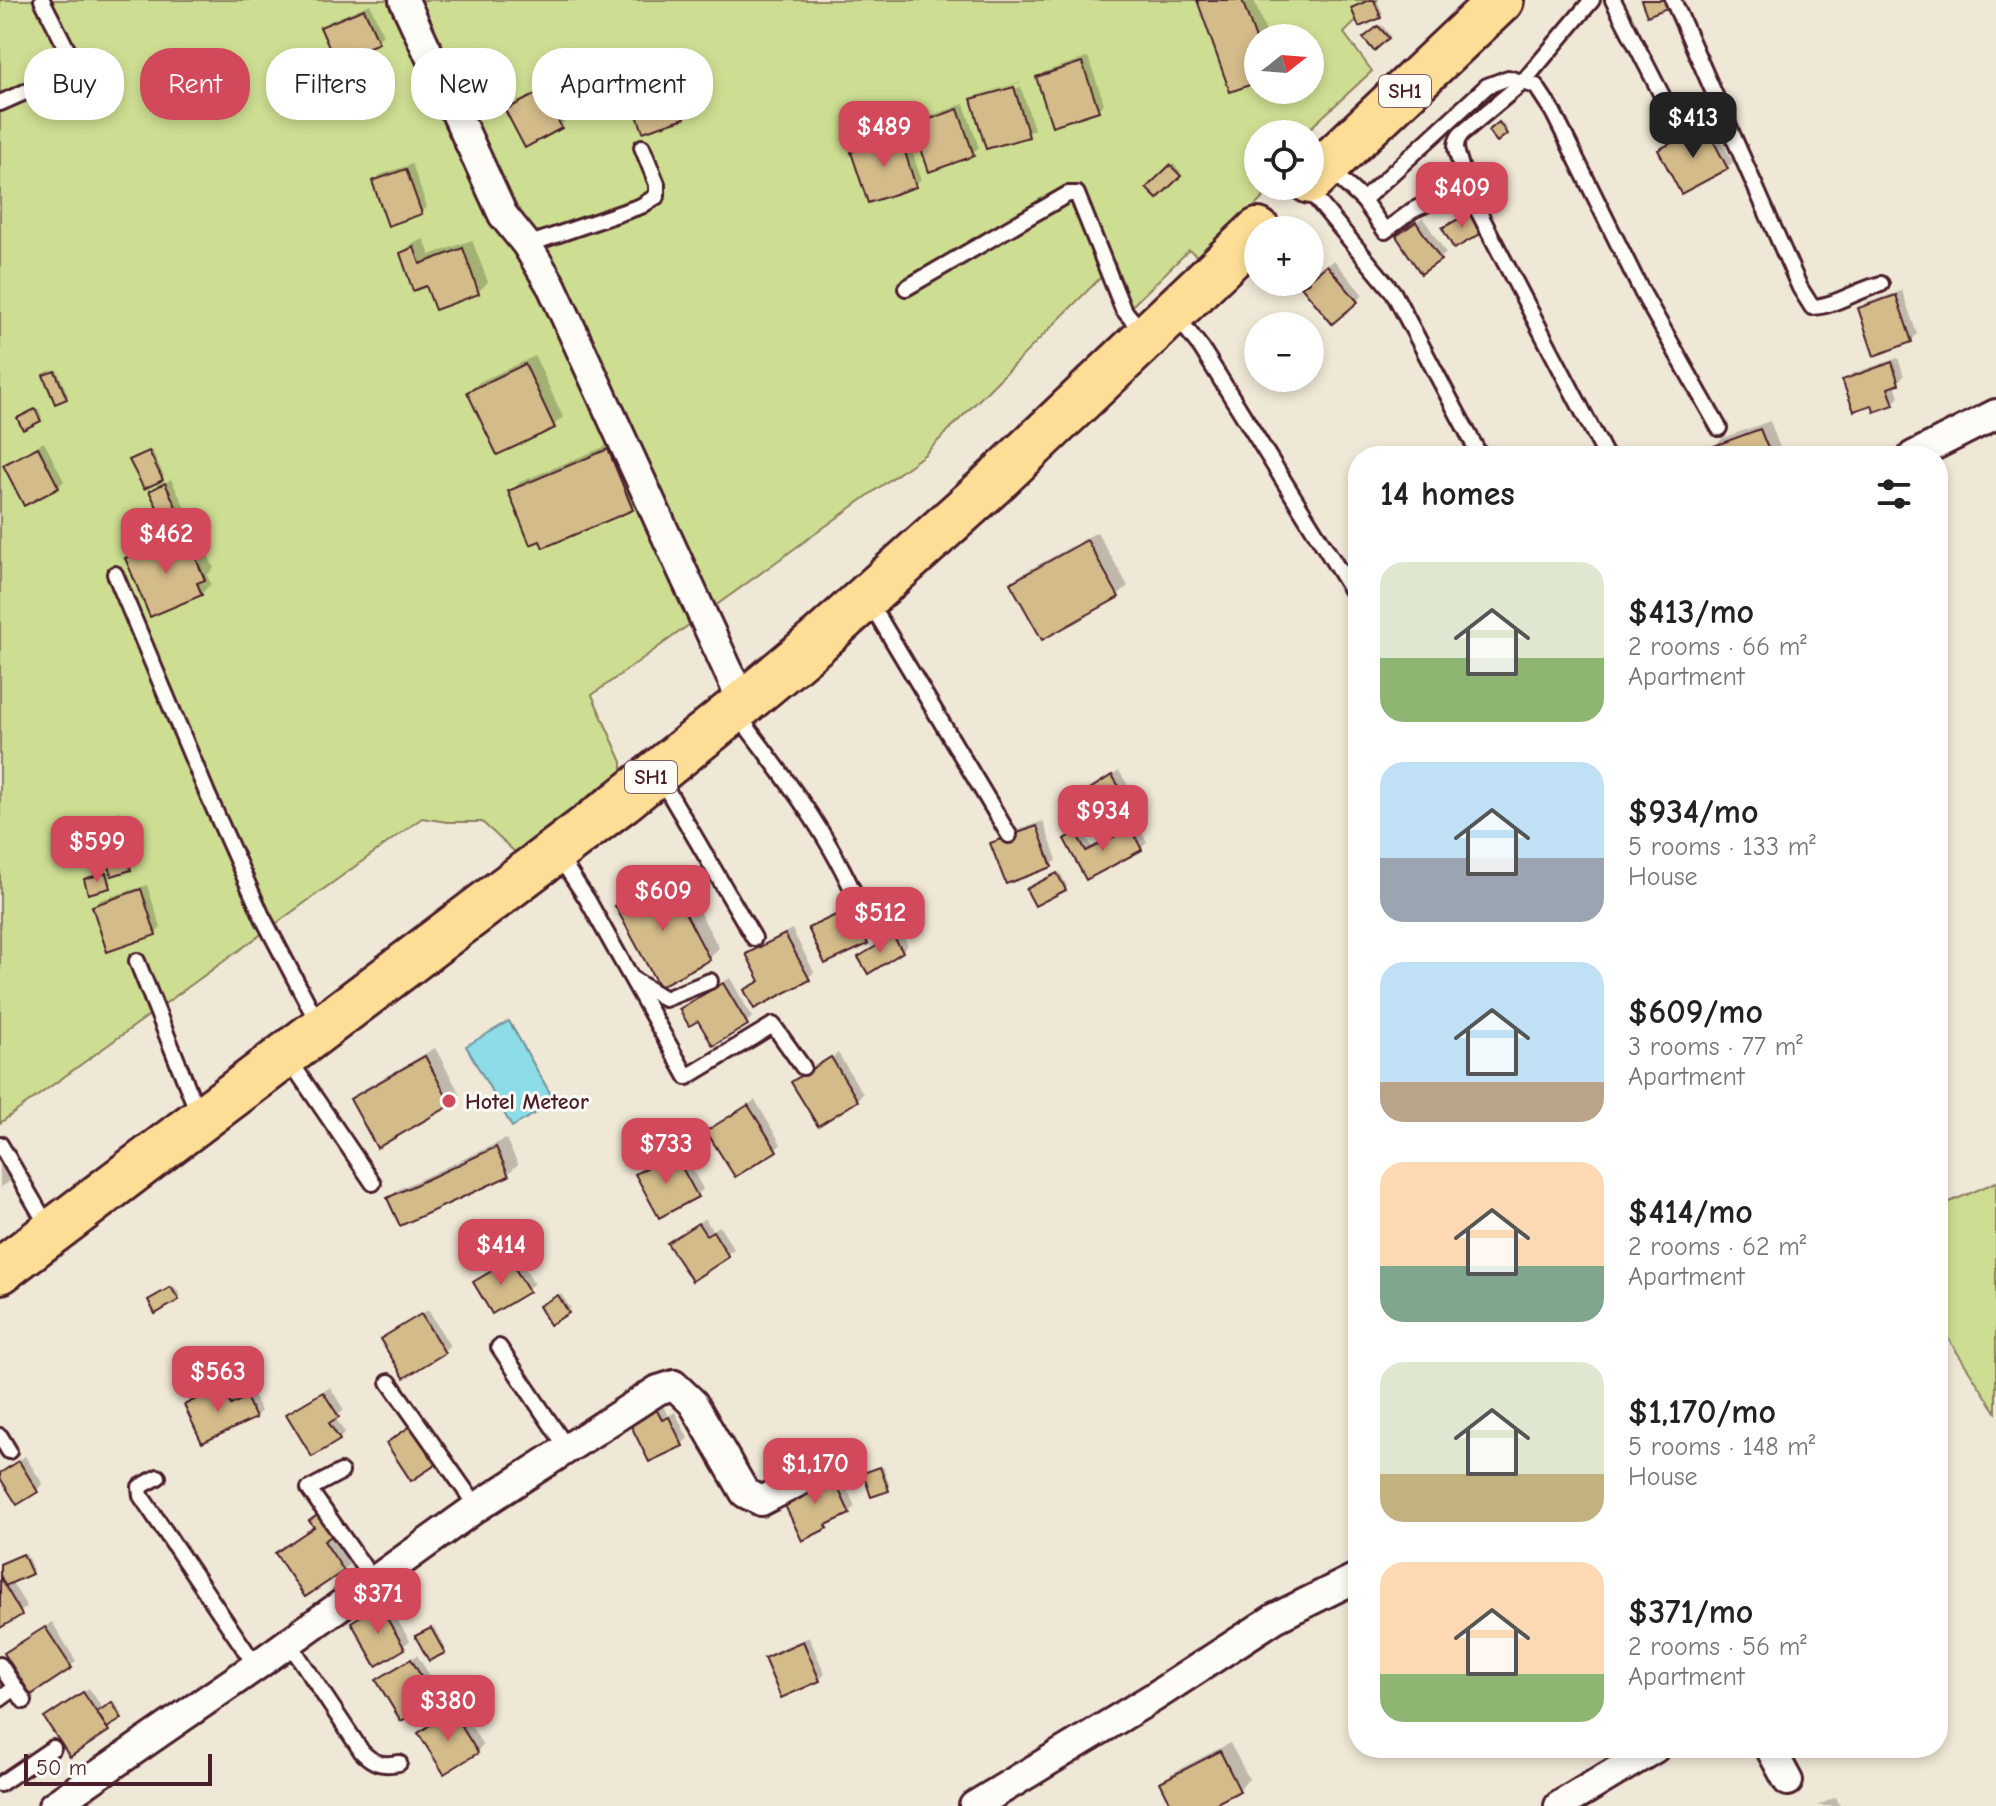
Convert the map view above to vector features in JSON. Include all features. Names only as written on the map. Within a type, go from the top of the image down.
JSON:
[{"type":"main road","name":"SH1","points":[[1324,169],[1501,0]]},
{"type":"main road","name":"SH1","points":[[1273,216],[1290,200]]},
{"type":"main road","name":"SH1","points":[[0,1271],[287,1056],[739,706],[990,486],[1244,243]]},
{"type":"street","points":[[404,0],[503,215],[527,245],[552,287],[739,706]]},
{"type":"street","points":[[1933,446],[1996,414]]},
{"type":"street","points":[[53,1806],[256,1666],[288,1640],[477,1507],[658,1390],[674,1385],[693,1403],[750,1498],[761,1501],[830,1465]]},
{"type":"street","points":[[974,1806],[1154,1697],[1275,1618],[1348,1582]]},
{"type":"street","points":[[1559,1806],[1638,1758]]},
{"type":"street","points":[[1775,1758],[1788,1781]]},
{"type":"lane","points":[[0,103],[75,70],[42,0]]},
{"type":"lane","points":[[1324,185],[1363,200],[1385,231],[1413,210],[1444,196],[1462,180],[1464,170],[1455,152],[1455,142],[1461,134],[1523,82],[1592,0]]},
{"type":"lane","points":[[1613,0],[1672,115]]},
{"type":"lane","points":[[1673,0],[1800,288],[1812,307],[1827,307],[1852,293],[1881,284]]},
{"type":"lane","points":[[1363,200],[1487,86],[1508,78],[1536,86],[1553,112],[1642,292],[1719,428]]},
{"type":"lane","points":[[527,245],[641,206],[657,196],[657,184],[642,147]]},
{"type":"lane","points":[[1462,180],[1601,446]]},
{"type":"lane","points":[[906,288],[1068,194],[1077,194],[1123,309],[1160,324],[1202,349],[1348,585]]},
{"type":"lane","points":[[1324,197],[1393,292],[1475,446]]},
{"type":"lane","points":[[115,574],[262,916],[305,1003],[322,1029]]},
{"type":"lane","points":[[866,597],[1009,835]]},
{"type":"lane","points":[[739,706],[830,844],[851,883],[865,920]]},
{"type":"lane","points":[[657,772],[754,938]]},
{"type":"lane","points":[[555,851],[587,899],[687,1077],[773,1025],[803,1067]]},
{"type":"lane","points":[[137,961],[201,1119]]},
{"type":"lane","points":[[634,980],[665,999],[710,981]]},
{"type":"lane","points":[[287,1056],[373,1183]]},
{"type":"lane","points":[[0,1144],[52,1232]]},
{"type":"lane","points":[[499,1347],[567,1448]]},
{"type":"lane","points":[[389,1382],[477,1507]]},
{"type":"lane","points":[[0,1436],[9,1451]]},
{"type":"lane","points":[[341,1472],[311,1486],[310,1494],[373,1580]]},
{"type":"lane","points":[[158,1477],[140,1487],[141,1496],[256,1666]]},
{"type":"lane","points":[[288,1640],[362,1752],[372,1762],[385,1765],[399,1763]]},
{"type":"lane","points":[[0,1665],[24,1701]]},
{"type":"lane","points":[[0,1699],[15,1688]]},
{"type":"lane","points":[[0,1784],[53,1748]]},
{"type":"green space","points":[[0,0],[1377,0],[1344,33],[1372,71],[1319,120],[1244,120],[1244,200],[1261,200],[1201,259],[1189,250],[1132,306],[1115,263],[924,455],[592,695],[622,762],[622,777],[517,854],[482,822],[422,818],[0,1123]]},
{"type":"green space","points":[[1996,1182],[1996,1412],[1948,1338],[1948,1203]]},
{"type":"water","points":[[509,1021],[555,1102],[512,1127],[466,1046]]},
{"type":"building","points":[[1197,0],[1242,0],[1251,24],[1244,24],[1244,87],[1230,92]]},
{"type":"building","points":[[1374,0],[1381,18],[1359,27],[1351,8]]},
{"type":"building","points":[[1641,0],[1668,0],[1670,7],[1647,16]]},
{"type":"building","points":[[364,9],[379,43],[367,48],[329,48],[320,27]]},
{"type":"building","points":[[1378,26],[1389,38],[1374,51],[1363,38]]},
{"type":"building","points":[[1082,62],[1099,111],[1052,126],[1036,77]]},
{"type":"building","points":[[1014,87],[1029,137],[986,149],[971,99]]},
{"type":"building","points":[[532,96],[532,120],[558,120],[562,128],[525,148],[510,120],[516,120],[516,104]]},
{"type":"building","points":[[958,109],[974,156],[929,172],[913,125]]},
{"type":"building","points":[[639,120],[679,120],[643,132]]},
{"type":"building","points":[[1499,122],[1507,134],[1497,142],[1488,131]]},
{"type":"building","points":[[1705,125],[1728,169],[1681,194],[1658,150]]},
{"type":"building","points":[[900,136],[916,187],[868,203],[851,152]]},
{"type":"building","points":[[1170,165],[1181,176],[1157,199],[1146,188]]},
{"type":"building","points":[[406,169],[422,214],[388,226],[372,181]]},
{"type":"building","points":[[1471,212],[1482,233],[1454,249],[1442,228]]},
{"type":"building","points":[[1416,222],[1441,260],[1421,274],[1396,236]]},
{"type":"building","points":[[414,247],[420,264],[463,248],[479,294],[435,310],[426,286],[413,291],[400,253]]},
{"type":"building","points":[[1327,265],[1358,302],[1332,324],[1309,296],[1324,296],[1324,267]]},
{"type":"building","points":[[1896,295],[1912,342],[1874,356],[1858,308]]},
{"type":"building","points":[[1892,362],[1899,384],[1888,388],[1894,405],[1874,412],[1872,405],[1854,411],[1842,380]]},
{"type":"building","points":[[525,364],[555,428],[497,455],[467,392]]},
{"type":"building","points":[[55,371],[67,399],[55,404],[43,375]]},
{"type":"building","points":[[35,409],[41,421],[23,430],[17,418]]},
{"type":"building","points":[[1760,429],[1767,446],[1714,446]]},
{"type":"building","points":[[38,447],[59,488],[24,506],[3,465]]},
{"type":"building","points":[[608,449],[633,510],[543,548],[540,541],[530,545],[508,491]]},
{"type":"building","points":[[149,451],[163,480],[144,489],[129,460]]},
{"type":"building","points":[[165,483],[184,524],[169,531],[149,491]]},
{"type":"building","points":[[175,537],[182,553],[192,549],[205,580],[197,583],[202,595],[150,617],[125,558]]},
{"type":"building","points":[[1087,540],[1119,597],[1042,640],[1010,583]]},
{"type":"building","points":[[1112,775],[1131,806],[1090,831],[1071,801]]},
{"type":"building","points":[[114,816],[131,870],[112,876],[95,822]]},
{"type":"building","points":[[1037,826],[1052,867],[1006,884],[990,843]]},
{"type":"building","points":[[1131,828],[1142,850],[1086,880],[1064,839],[1076,833],[1086,851]]},
{"type":"building","points":[[106,873],[110,888],[88,894],[84,879]]},
{"type":"building","points":[[1057,873],[1066,890],[1035,906],[1026,889]]},
{"type":"building","points":[[667,878],[710,960],[659,987],[615,906]]},
{"type":"building","points":[[141,889],[156,935],[107,952],[92,906]]},
{"type":"building","points":[[851,908],[868,944],[825,964],[808,928]]},
{"type":"building","points":[[785,934],[810,980],[754,1009],[744,990],[760,981],[746,954]]},
{"type":"building","points":[[893,936],[903,952],[868,974],[858,957]]},
{"type":"building","points":[[723,983],[748,1025],[713,1046],[698,1021],[689,1026],[679,1009]]},
{"type":"building","points":[[425,1056],[451,1105],[377,1148],[350,1099]]},
{"type":"building","points":[[831,1057],[858,1101],[818,1126],[791,1082]]},
{"type":"building","points":[[748,1105],[777,1151],[735,1177],[706,1131]]},
{"type":"building","points":[[496,1147],[509,1176],[400,1226],[387,1198]]},
{"type":"building","points":[[674,1153],[698,1197],[659,1218],[635,1174]]},
{"type":"building","points":[[698,1223],[706,1235],[713,1231],[729,1257],[692,1281],[667,1243]]},
{"type":"building","points":[[510,1260],[529,1292],[492,1314],[473,1282]]},
{"type":"building","points":[[171,1287],[179,1300],[155,1314],[148,1300]]},
{"type":"building","points":[[558,1295],[569,1313],[550,1325],[539,1306]]},
{"type":"building","points":[[421,1314],[445,1353],[404,1378],[380,1339]]},
{"type":"building","points":[[222,1386],[231,1405],[246,1397],[256,1418],[202,1443],[184,1405]]},
{"type":"building","points":[[323,1392],[339,1417],[329,1423],[340,1440],[312,1457],[286,1414]]},
{"type":"building","points":[[656,1409],[662,1420],[669,1417],[683,1446],[649,1462],[629,1422]]},
{"type":"building","points":[[414,1424],[440,1462],[411,1481],[386,1443]]},
{"type":"building","points":[[19,1461],[38,1492],[17,1505],[0,1473]]},
{"type":"building","points":[[880,1467],[889,1491],[871,1497],[863,1473]]},
{"type":"building","points":[[831,1472],[850,1514],[802,1541],[780,1495]]},
{"type":"building","points":[[319,1514],[333,1535],[324,1541],[344,1571],[305,1597],[275,1553],[314,1527],[309,1521]]},
{"type":"building","points":[[23,1554],[32,1574],[5,1586],[0,1575],[0,1564]]},
{"type":"building","points":[[0,1577],[22,1615],[0,1628]]},
{"type":"building","points":[[379,1605],[405,1649],[376,1666],[351,1622]]},
{"type":"building","points":[[45,1627],[72,1668],[31,1695],[4,1653]]},
{"type":"building","points":[[431,1628],[445,1653],[429,1661],[415,1636]]},
{"type":"building","points":[[803,1641],[820,1681],[781,1698],[764,1658]]},
{"type":"building","points":[[411,1659],[435,1700],[401,1721],[376,1680]]},
{"type":"building","points":[[83,1692],[109,1731],[70,1757],[44,1718]]},
{"type":"building","points":[[112,1702],[122,1719],[107,1728],[97,1712]]},
{"type":"building","points":[[452,1711],[478,1753],[444,1774],[418,1733]]},
{"type":"building","points":[[1220,1751],[1240,1791],[1211,1806],[1172,1806],[1160,1782]]},
{"type":"place","name":"Hotel Meteor","points":[[449,1101]]}]
